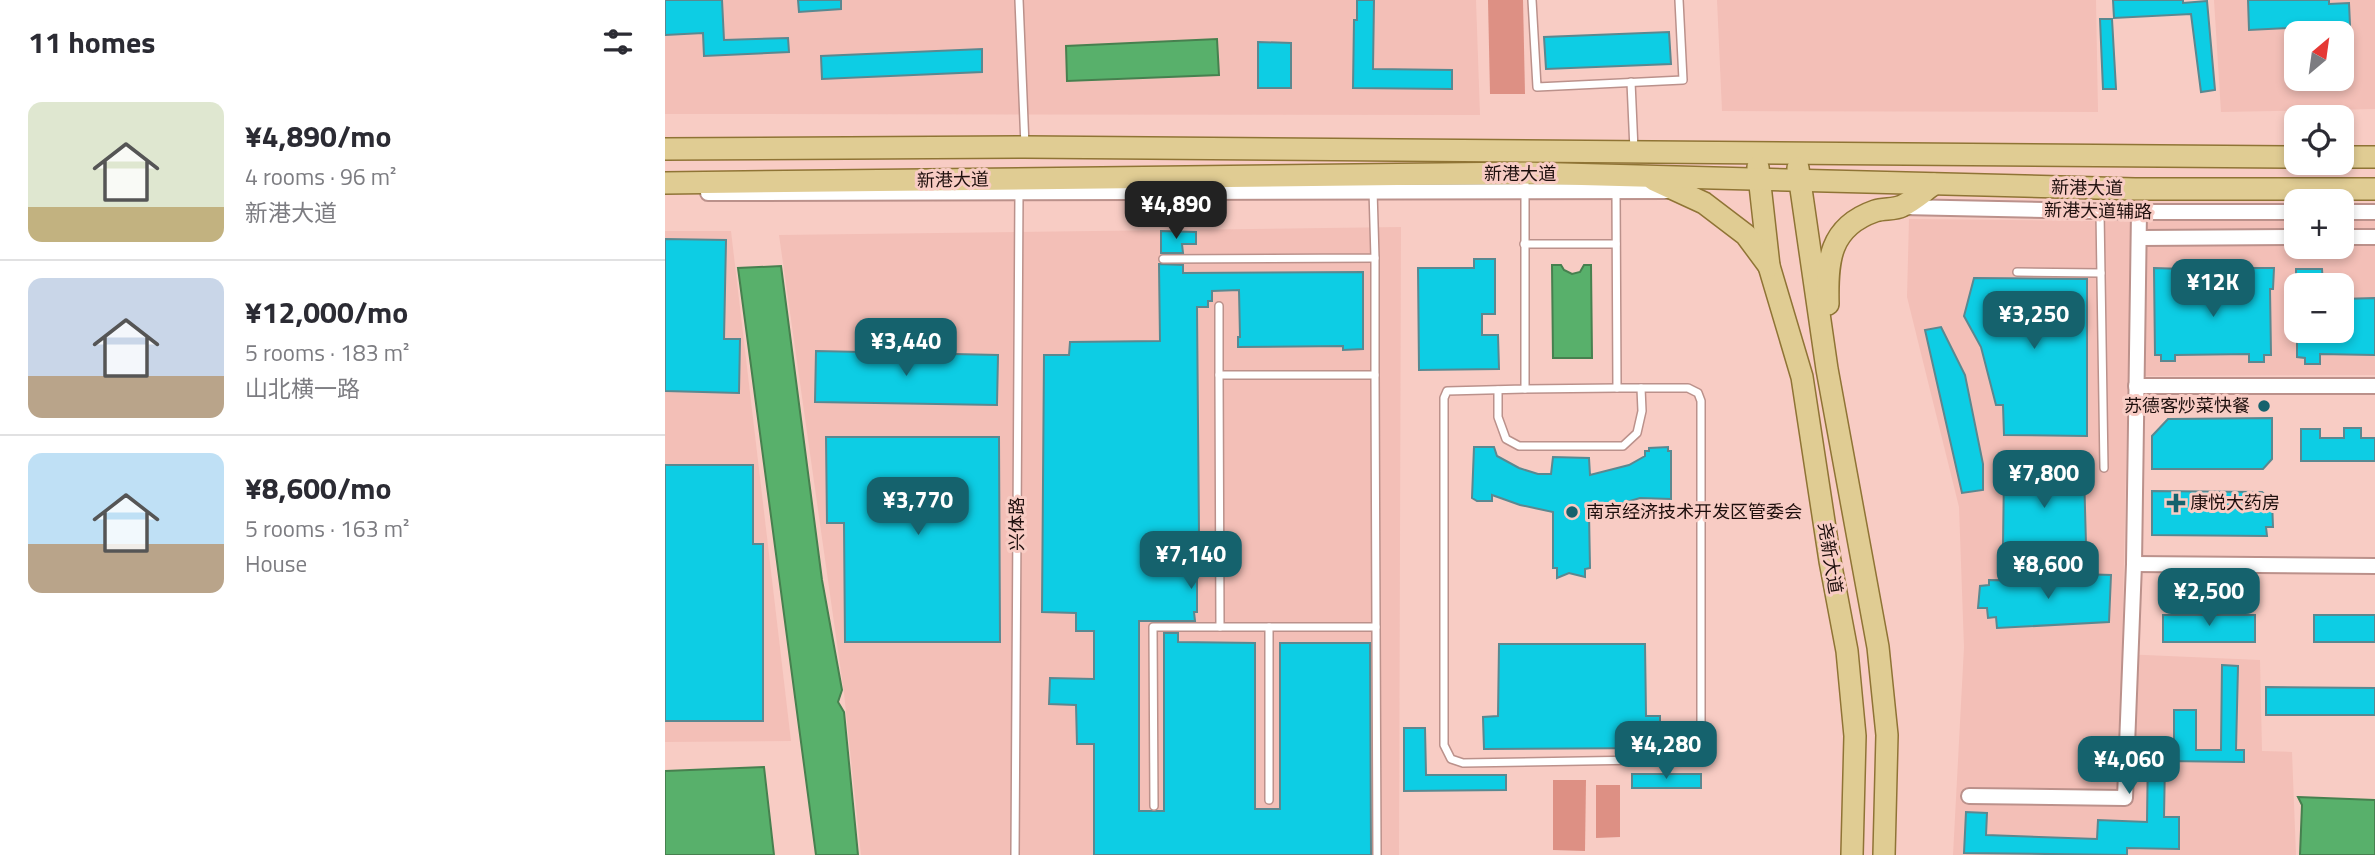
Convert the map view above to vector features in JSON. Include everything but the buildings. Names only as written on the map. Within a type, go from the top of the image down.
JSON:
[{"type":"main road","name":"新港大道","points":[[665,149],[1025,146],[2284,157]]},
{"type":"main road","name":"尧新大道","points":[[1758,151],[1769,267],[1802,377],[1830,561],[1847,651],[1855,736],[1852,855]]},
{"type":"main road","name":"尧新大道","points":[[1798,151],[1798,181],[1827,369],[1878,647],[1887,735],[1884,855]]},
{"type":"main road","points":[[2354,157],[2375,157]]},
{"type":"main road","name":"新港大道","points":[[665,183],[1616,183],[1646,176],[2135,189],[2375,189]]},
{"type":"main road","name":"尧新大道","points":[[1646,176],[1704,203],[1746,235],[1769,267]]},
{"type":"main road","name":"尧新大道","points":[[1827,369],[1827,267],[1841,232],[1860,217],[1879,209],[1901,207],[1934,184]]},
{"type":"street","points":[[665,193],[1019,192],[1373,183]]},
{"type":"street","points":[[1616,183],[1678,191]]},
{"type":"street","name":"新港大道辅路","points":[[1901,207],[2284,212]]},
{"type":"street","points":[[1969,796],[2125,798],[2134,564],[2139,212]]},
{"type":"street","points":[[2354,212],[2375,212]]},
{"type":"street","points":[[2140,238],[2284,237]]},
{"type":"street","points":[[2354,237],[2375,237]]},
{"type":"street","points":[[2136,386],[2375,386]]},
{"type":"street","points":[[2134,564],[2375,566]]},
{"type":"lane","points":[[1019,0],[1025,146]]},
{"type":"lane","points":[[1532,0],[1537,87],[1683,80],[1679,0]]},
{"type":"lane","points":[[1631,82],[1635,150]]},
{"type":"lane","points":[[1524,389],[1525,182]]},
{"type":"lane","points":[[1373,183],[1377,855]]},
{"type":"lane","points":[[1616,183],[1617,388]]},
{"type":"lane","name":"兴体路","points":[[1015,855],[1019,192]]},
{"type":"lane","points":[[2100,211],[2104,468]]},
{"type":"lane","points":[[1524,244],[1616,244]]},
{"type":"lane","points":[[1163,259],[1375,258]]},
{"type":"lane","points":[[2017,272],[2101,273]]},
{"type":"lane","points":[[1219,306],[1220,627]]},
{"type":"lane","points":[[1219,375],[1375,375]]},
{"type":"lane","points":[[1498,390],[1498,417],[1506,439],[1519,446],[1623,446],[1637,433],[1642,411],[1641,388]]},
{"type":"lane","points":[[1688,388],[1697,393],[1701,401],[1701,760],[1463,762],[1451,759],[1444,746],[1444,398],[1447,391],[1524,389],[1688,388]]},
{"type":"lane","points":[[1154,806],[1153,627],[1376,627]]},
{"type":"lane","points":[[1269,627],[1269,800]]},
{"type":"shaded area","points":[[665,0],[1476,0],[1480,115],[665,114]]},
{"type":"shaded area","points":[[1488,0],[1523,0],[1525,94],[1490,94]]},
{"type":"shaded area","points":[[1717,0],[2096,0],[2098,112],[1722,111]]},
{"type":"shaded area","points":[[2214,0],[2375,0],[2375,109],[2354,109],[2354,105],[2284,105],[2284,111],[2221,112]]},
{"type":"shaded area","points":[[1217,39],[1219,75],[1067,81],[1066,46]]},
{"type":"shaded area","points":[[1909,219],[2284,221],[2284,259],[2354,259],[2354,220],[2375,220],[2375,375],[2128,376],[2122,654],[2260,660],[2262,751],[2292,752],[2296,855],[1953,855],[1964,647],[1959,507],[1907,297]]},
{"type":"shaded area","points":[[1401,227],[1399,855],[861,855],[844,693],[779,235]]},
{"type":"shaded area","points":[[665,231],[731,231],[791,741],[665,742]]},
{"type":"shaded area","points":[[1552,265],[1561,265],[1572,274],[1580,272],[1584,265],[1591,265],[1592,358],[1553,358]]},
{"type":"shaded area","points":[[781,266],[822,580],[842,690],[838,702],[844,712],[858,855],[816,855],[738,268]]},
{"type":"shaded area","points":[[764,767],[774,855],[665,855],[665,771]]},
{"type":"shaded area","points":[[1553,780],[1586,780],[1585,851],[1553,850]]},
{"type":"shaded area","points":[[1596,785],[1620,785],[1620,837],[1596,838]]},
{"type":"shaded area","points":[[2298,797],[2375,800],[2375,855],[2300,855],[2302,805]]},
{"type":"place","name":"苏德客炒菜快餐","points":[[2264,406]]},
{"type":"place","name":"康悦大药房","points":[[2176,503]]},
{"type":"place","name":"南京经济技术开发区管委会","points":[[1572,512]]}]
